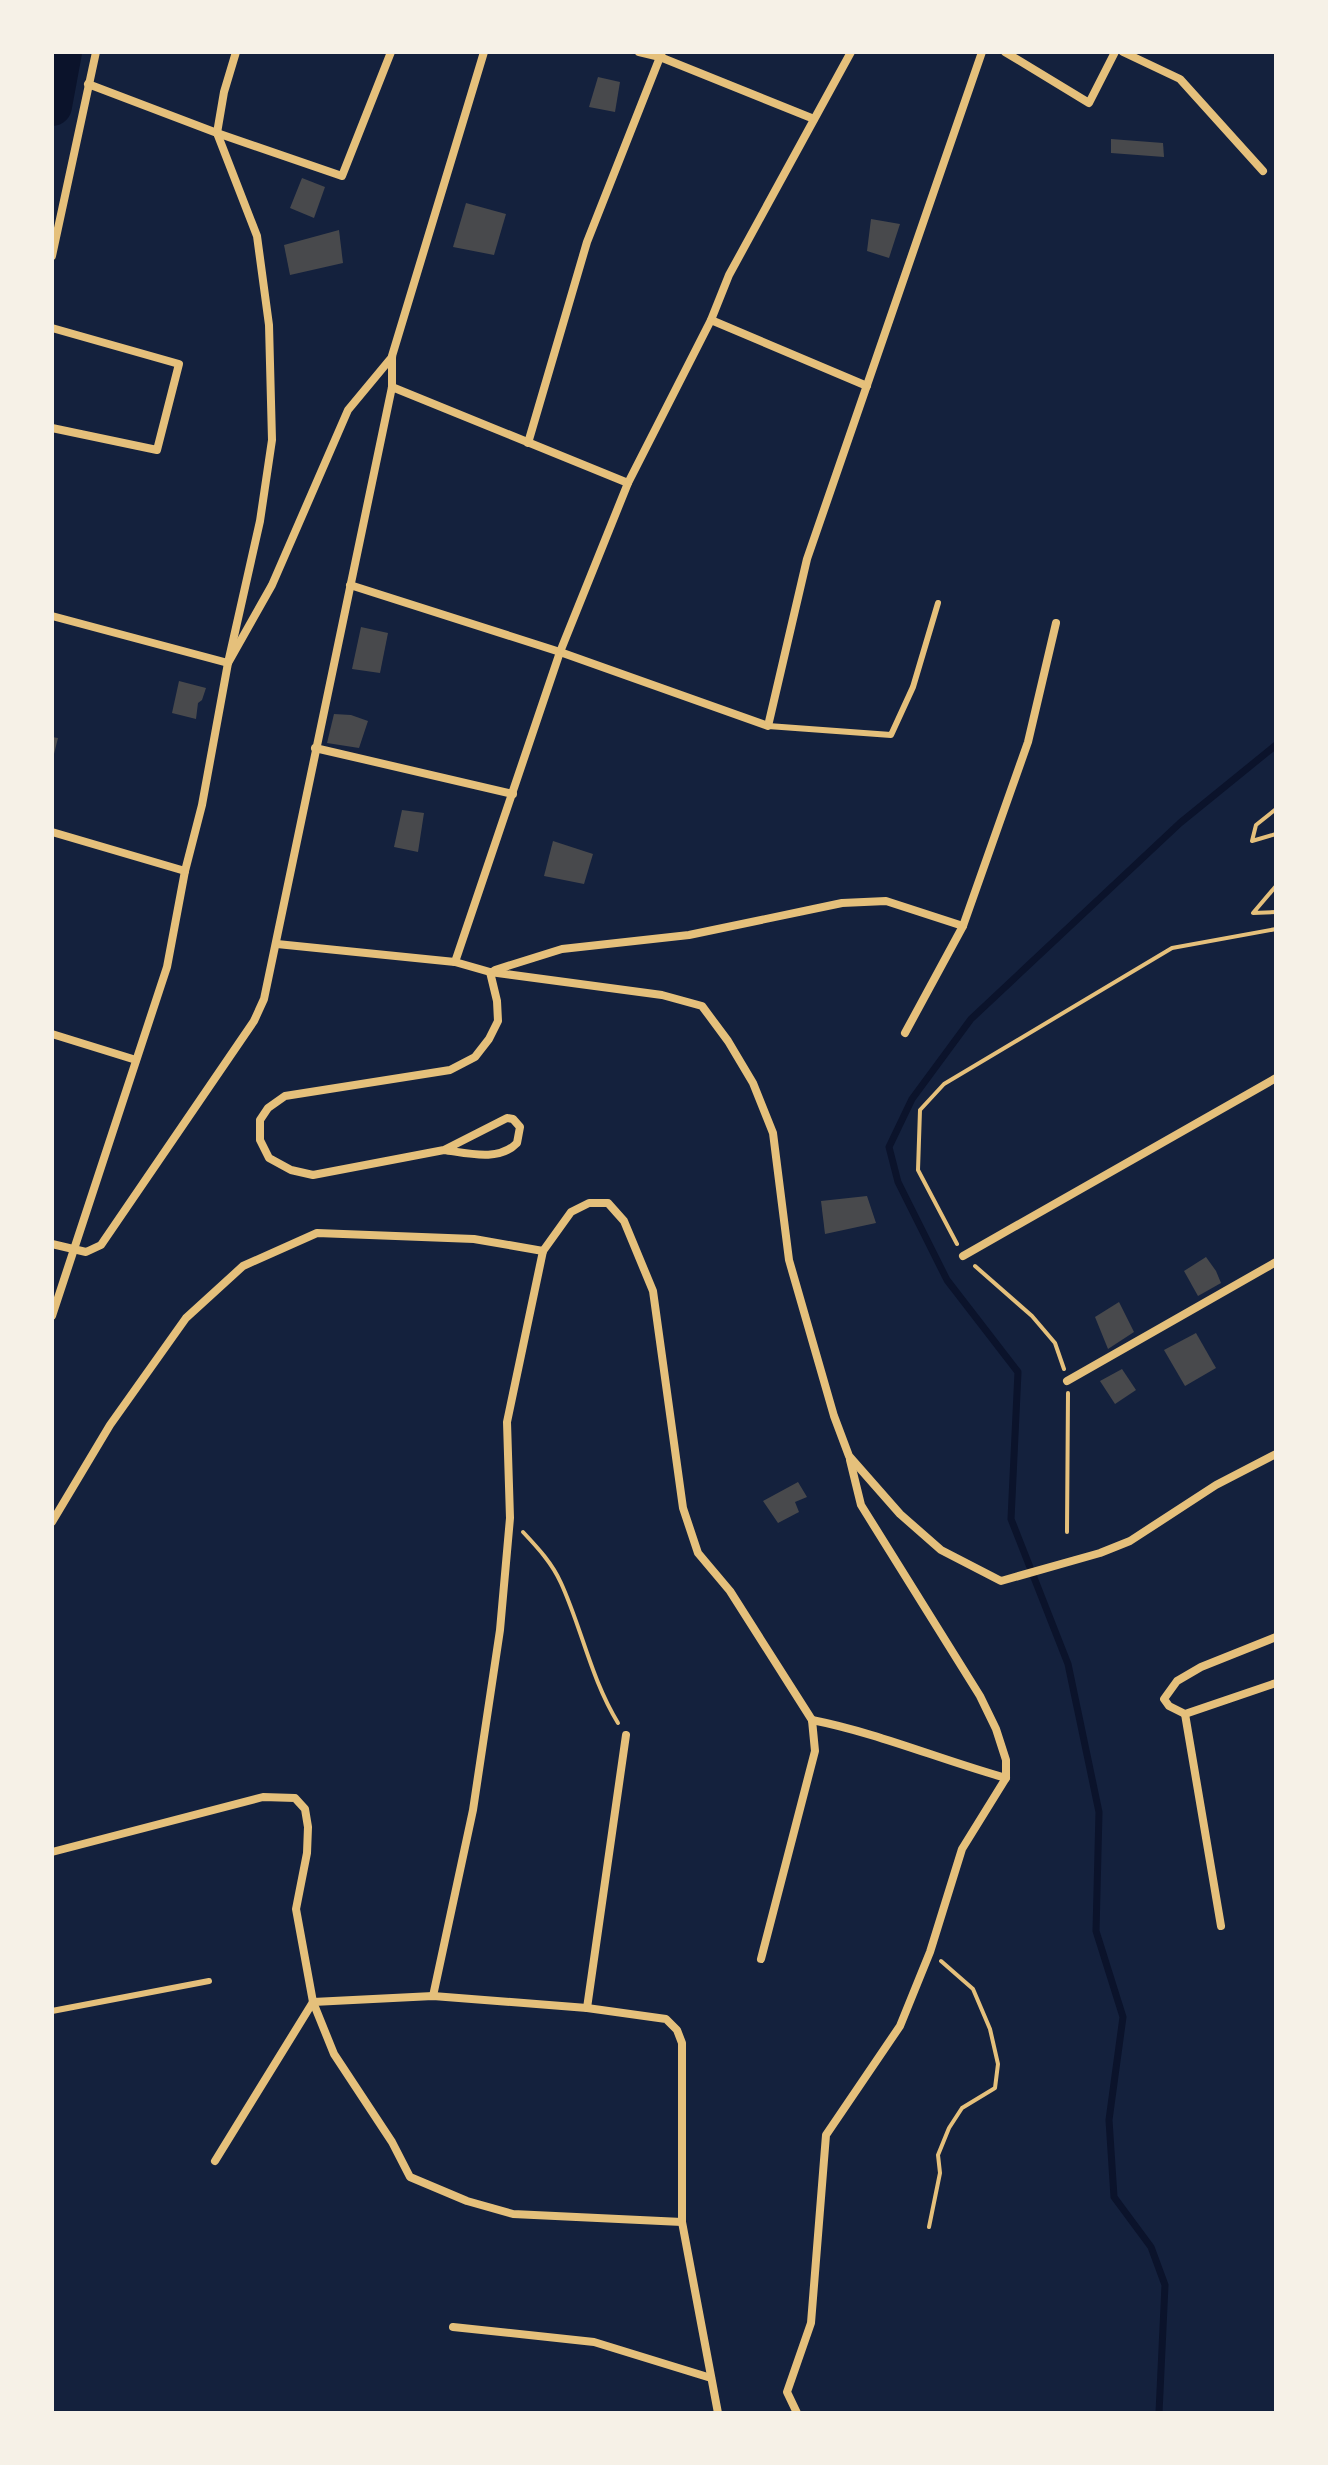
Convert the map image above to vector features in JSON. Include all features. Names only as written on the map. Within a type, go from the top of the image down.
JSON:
[{"type":"street","points":[[52,256],[96,52]]},
{"type":"street","points":[[52,1316],[167,967],[260,521],[272,440],[269,325],[257,236],[217,133],[224,92],[236,52]]},
{"type":"street","points":[[88,84],[342,176],[391,52]]},
{"type":"street","points":[[52,1244],[86,1252],[101,1245],[254,1021],[264,999],[392,387],[392,356],[484,52]]},
{"type":"street","points":[[639,52],[661,54],[814,119]]},
{"type":"street","points":[[455,962],[560,652],[628,483],[711,320],[729,275],[851,52]]},
{"type":"street","points":[[350,585],[560,652],[768,726],[807,559],[982,52]]},
{"type":"street","points":[[1005,52],[1089,103],[1115,52]]},
{"type":"street","points":[[1123,52],[1180,79],[1263,171]]},
{"type":"street","points":[[528,443],[587,242],[661,54]]},
{"type":"street","points":[[711,320],[867,386]]},
{"type":"street","points":[[52,328],[179,364],[157,450],[52,428]]},
{"type":"street","points":[[228,663],[272,585],[348,410],[392,356]]},
{"type":"street","points":[[392,387],[628,483]]},
{"type":"street","points":[[52,616],[228,663]]},
{"type":"street","points":[[905,1033],[963,926],[1028,742],[1056,623]]},
{"type":"street","points":[[315,748],[513,794]]},
{"type":"street","points":[[52,832],[185,871]]},
{"type":"street","points":[[490,972],[562,949],[689,935],[842,903],[886,901],[963,926]]},
{"type":"street","points":[[277,944],[455,962],[490,972],[662,995],[702,1006],[753,1083],[773,1133],[789,1260],[861,1505],[980,1696],[999,1739],[1006,1760],[1006,1778],[962,1849],[930,1952],[900,2026],[826,2135],[811,2323],[787,2392],[797,2413]]},
{"type":"street","points":[[444,1150],[475,1155],[501,1154],[517,1143],[520,1127],[513,1119],[507,1118],[444,1150],[313,1175],[291,1170],[269,1158],[260,1140],[260,1120],[268,1108],[285,1096],[450,1070],[475,1057],[498,1021],[490,972]]},
{"type":"street","points":[[52,1034],[136,1060]]},
{"type":"street","points":[[963,1256],[1276,1078]]},
{"type":"street","points":[[433,1996],[473,1810],[500,1630],[510,1518],[507,1422],[543,1251],[571,1212],[589,1203],[608,1203],[624,1221],[653,1291],[683,1508],[698,1553],[730,1591],[812,1720],[815,1751],[761,1959]]},
{"type":"street","points":[[52,1522],[110,1425],[186,1318],[243,1266],[317,1233],[474,1239],[543,1251]]},
{"type":"street","points":[[1067,1381],[1276,1262]]},
{"type":"street","points":[[849,1456],[900,1514],[941,1550],[1001,1581],[1100,1553],[1130,1541],[1216,1485],[1276,1454]]},
{"type":"street","points":[[1276,1637],[1201,1667],[1177,1681],[1164,1699],[1169,1706],[1185,1714],[1276,1683]]},
{"type":"street","points":[[1185,1714],[1221,1926]]},
{"type":"street","points":[[812,1720],[857,1729],[954,1764],[1006,1778]]},
{"type":"street","points":[[587,2008],[626,1735]]},
{"type":"street","points":[[52,1852],[263,1797],[295,1798],[305,1809],[308,1827],[307,1853],[296,1909],[313,2002],[334,2054],[392,2142],[410,2177],[467,2201],[513,2214],[682,2222]]},
{"type":"street","points":[[313,2002],[433,1996],[587,2008],[666,2019],[677,2030],[682,2043],[682,2222],[718,2413]]},
{"type":"street","points":[[215,2161],[313,2002]]},
{"type":"street","points":[[453,2327],[594,2342],[711,2378]]},
{"type":"lane","points":[[768,726],[891,735],[913,687],[938,603]]},
{"type":"lane","points":[[52,2011],[209,1981]]},
{"type":"path","points":[[1276,809],[1256,825],[1252,841],[1276,834]]},
{"type":"path","points":[[1276,886],[1253,913],[1276,912]]},
{"type":"path","points":[[1067,1532],[1067,1381],[1055,1343],[1032,1316],[963,1256],[918,1170],[920,1110],[944,1084],[1172,948],[1276,929]]},
{"type":"path","points":[[510,1518],[545,1556],[560,1582],[605,1702],[626,1735]]},
{"type":"path","points":[[929,2227],[940,2173],[938,2155],[949,2128],[962,2108],[995,2088],[998,2064],[990,2029],[973,1989],[930,1952]]},
{"type":"building","points":[[598,77],[620,82],[615,112],[589,107]]},
{"type":"building","points":[[1111,139],[1163,143],[1164,157],[1111,153]]},
{"type":"building","points":[[302,178],[325,187],[314,218],[290,208]]},
{"type":"building","points":[[466,203],[506,214],[494,255],[453,247]]},
{"type":"building","points":[[871,219],[900,224],[889,258],[867,251]]},
{"type":"building","points":[[339,230],[343,263],[290,275],[284,245]]},
{"type":"building","points":[[361,627],[388,633],[380,673],[352,669]]},
{"type":"building","points":[[179,681],[206,688],[198,703],[196,719],[172,713]]},
{"type":"building","points":[[334,714],[351,715],[368,721],[359,748],[327,743]]},
{"type":"building","points":[[52,737],[58,738],[53,758],[52,758]]},
{"type":"building","points":[[402,810],[424,813],[418,852],[394,847]]},
{"type":"building","points":[[553,841],[593,854],[584,884],[544,876]]},
{"type":"building","points":[[867,1196],[876,1223],[825,1234],[821,1201]]},
{"type":"building","points":[[1206,1257],[1221,1283],[1198,1296],[1184,1271]]},
{"type":"building","points":[[1119,1302],[1134,1332],[1108,1349],[1095,1317]]},
{"type":"building","points":[[1196,1333],[1216,1368],[1185,1386],[1164,1350]]},
{"type":"building","points":[[1122,1369],[1136,1390],[1115,1404],[1100,1381]]},
{"type":"building","points":[[798,1482],[807,1497],[795,1502],[799,1512],[778,1523],[763,1501]]},
{"type":"waterway","points":[[52,106],[62,52]]},
{"type":"waterway","points":[[1159,2413],[1165,2285],[1151,2247],[1114,2197],[1109,2120],[1123,2017],[1096,1931],[1099,1812],[1068,1664],[1011,1519],[1018,1372],[947,1280],[898,1182],[889,1147],[912,1099],[971,1019],[1180,823],[1276,745]]}]
